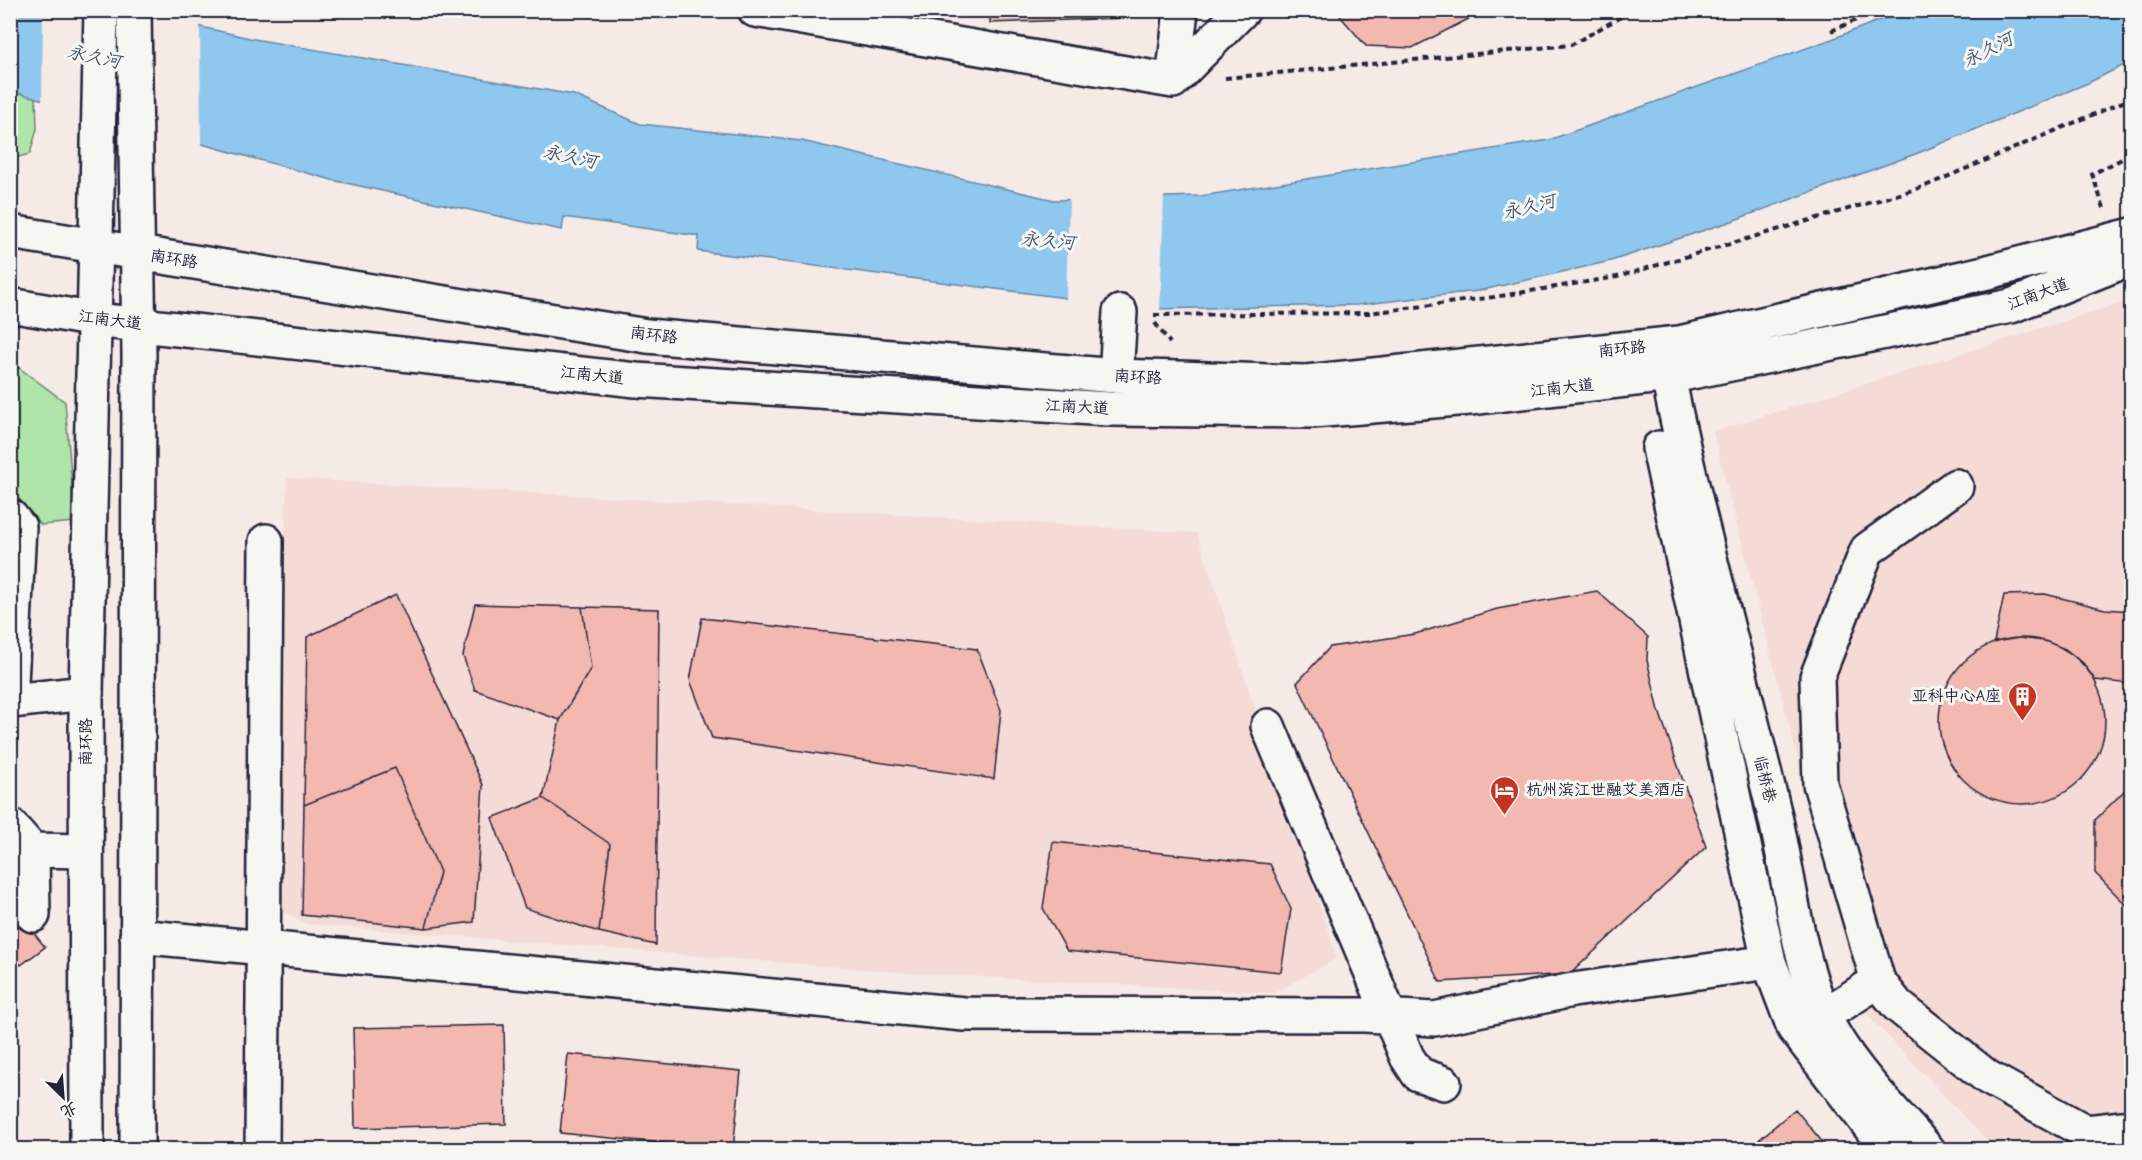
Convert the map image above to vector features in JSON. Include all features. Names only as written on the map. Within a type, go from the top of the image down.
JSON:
[{"type":"main road","name":"南环路","points":[[87,1149],[86,693],[96,320],[101,10]]},
{"type":"main road","name":"南环路","points":[[134,10],[139,324],[137,1149]]},
{"type":"main road","points":[[755,10],[1173,81]]},
{"type":"main road","points":[[1173,81],[1181,10]]},
{"type":"main road","points":[[1173,81],[1243,10]]},
{"type":"main road","points":[[10,232],[138,254]]},
{"type":"main road","name":"南环路","points":[[138,254],[647,336],[1116,376],[1306,381],[1679,343],[1988,272],[2132,235]]},
{"type":"main road","name":"江南大道","points":[[10,305],[96,320],[636,380],[1108,409],[1312,411],[1470,398],[1657,377],[2011,306],[2132,258]]},
{"type":"main road","points":[[1116,376],[1120,312]]},
{"type":"main road","name":"临桥巷","points":[[1657,377],[1769,962],[1809,1021],[1868,1127],[1888,1149]]},
{"type":"main road","name":"临桥巷","points":[[1657,377],[1687,470],[1775,818],[1804,958],[1809,1021],[1858,1070],[1928,1149]]},
{"type":"main road","points":[[1956,486],[1867,550],[1817,677],[1820,784],[1878,981],[1898,1006],[1987,1077],[2086,1132],[2132,1127]]},
{"type":"main road","points":[[10,516],[19,527],[11,702],[86,693]]},
{"type":"main road","points":[[262,1149],[266,541]]},
{"type":"main road","points":[[1268,726],[1407,1057],[1418,1074],[1444,1083]]},
{"type":"main road","points":[[10,825],[32,850],[33,915]]},
{"type":"main road","points":[[32,850],[86,851]]},
{"type":"main road","points":[[137,936],[964,1014],[1390,1015],[1434,1019],[1573,990],[1769,962]]},
{"type":"main road","points":[[1809,1021],[1878,981]]},
{"type":"path","points":[[1173,81],[1260,76],[1571,45],[1633,10]]},
{"type":"path","points":[[1832,31],[1879,10]]},
{"type":"path","points":[[1176,350],[1156,327],[1154,314],[1369,313],[1494,297],[1617,277],[1923,187],[2132,98]]},
{"type":"path","points":[[2092,174],[2132,154]]},
{"type":"path","points":[[10,376],[18,367]]},
{"type":"shaded area","points":[[2131,300],[2131,1149],[1995,1149],[1863,1010],[1713,432]]},
{"type":"shaded area","points":[[287,478],[1197,533],[1337,958],[1274,993],[911,973],[307,924],[274,906]]},
{"type":"green space","points":[[11,91],[36,97],[37,129],[30,154],[11,159]]},
{"type":"green space","points":[[10,361],[65,402],[75,522],[41,525],[11,489]]},
{"type":"water","name":"永久河","points":[[10,11],[130,11],[254,39],[574,95],[640,124],[802,141],[1054,200],[1201,196],[1549,140],[1832,39],[1903,11],[2131,11],[2132,61],[2088,83],[1918,153],[1729,222],[1611,261],[1478,291],[1357,305],[1153,309],[698,251],[699,236],[564,217],[562,230],[332,180],[11,91]]},
{"type":"pier","points":[[143,10],[200,23],[201,147],[42,102],[43,11]]},
{"type":"pier","points":[[1164,194],[1160,312],[1066,300],[1069,197]]},
{"type":"building","points":[[990,10],[1123,10],[1123,18],[990,23]]},
{"type":"building","points":[[1344,10],[1486,10],[1412,48],[1366,46],[1340,16]]},
{"type":"building","points":[[1597,591],[1648,637],[1647,660],[1659,711],[1706,847],[1570,974],[1440,982],[1297,683],[1330,647],[1415,634],[1497,609]]},
{"type":"building","points":[[2045,594],[2105,609],[2132,611],[2132,684],[2095,680],[2083,663],[2065,649],[2045,641],[2019,638],[1994,642],[2004,595]]},
{"type":"building","points":[[396,595],[483,785],[474,922],[426,928],[302,915],[307,637]]},
{"type":"building","points":[[475,604],[582,607],[591,668],[560,720],[475,690],[463,656]]},
{"type":"building","points":[[582,607],[659,609],[656,945],[599,932],[525,908],[492,818],[543,798],[560,720],[591,668]]},
{"type":"building","points":[[702,618],[977,649],[1001,710],[994,779],[712,738],[690,680]]},
{"type":"building","name":"亚科中心A座","points":[[2022,638],[2054,644],[2081,662],[2099,689],[2105,721],[2099,753],[2081,780],[2054,798],[2022,804],[1990,798],[1963,780],[1945,753],[1939,721],[1945,689],[1963,662],[1990,644]]},
{"type":"building","points":[[395,768],[440,872],[426,928],[302,915],[304,805]]},
{"type":"building","points":[[2132,783],[2132,911],[2095,873],[2095,820]]},
{"type":"building","points":[[543,798],[610,844],[599,932],[525,908],[492,818]]},
{"type":"building","points":[[1053,842],[1270,864],[1291,909],[1281,972],[1067,951],[1043,908]]},
{"type":"building","points":[[24,921],[45,947],[21,965],[17,961],[10,966],[10,927],[13,930]]},
{"type":"building","points":[[504,1025],[506,1124],[355,1128],[353,1028]]},
{"type":"building","points":[[568,1054],[741,1071],[733,1150],[560,1133]]},
{"type":"building","points":[[1795,1109],[1829,1150],[1747,1150]]},
{"type":"place","name":"亚科中心A座","points":[[2022,722]]},
{"type":"place","name":"杭州滨江世融艾美酒店","points":[[1505,816]]}]
